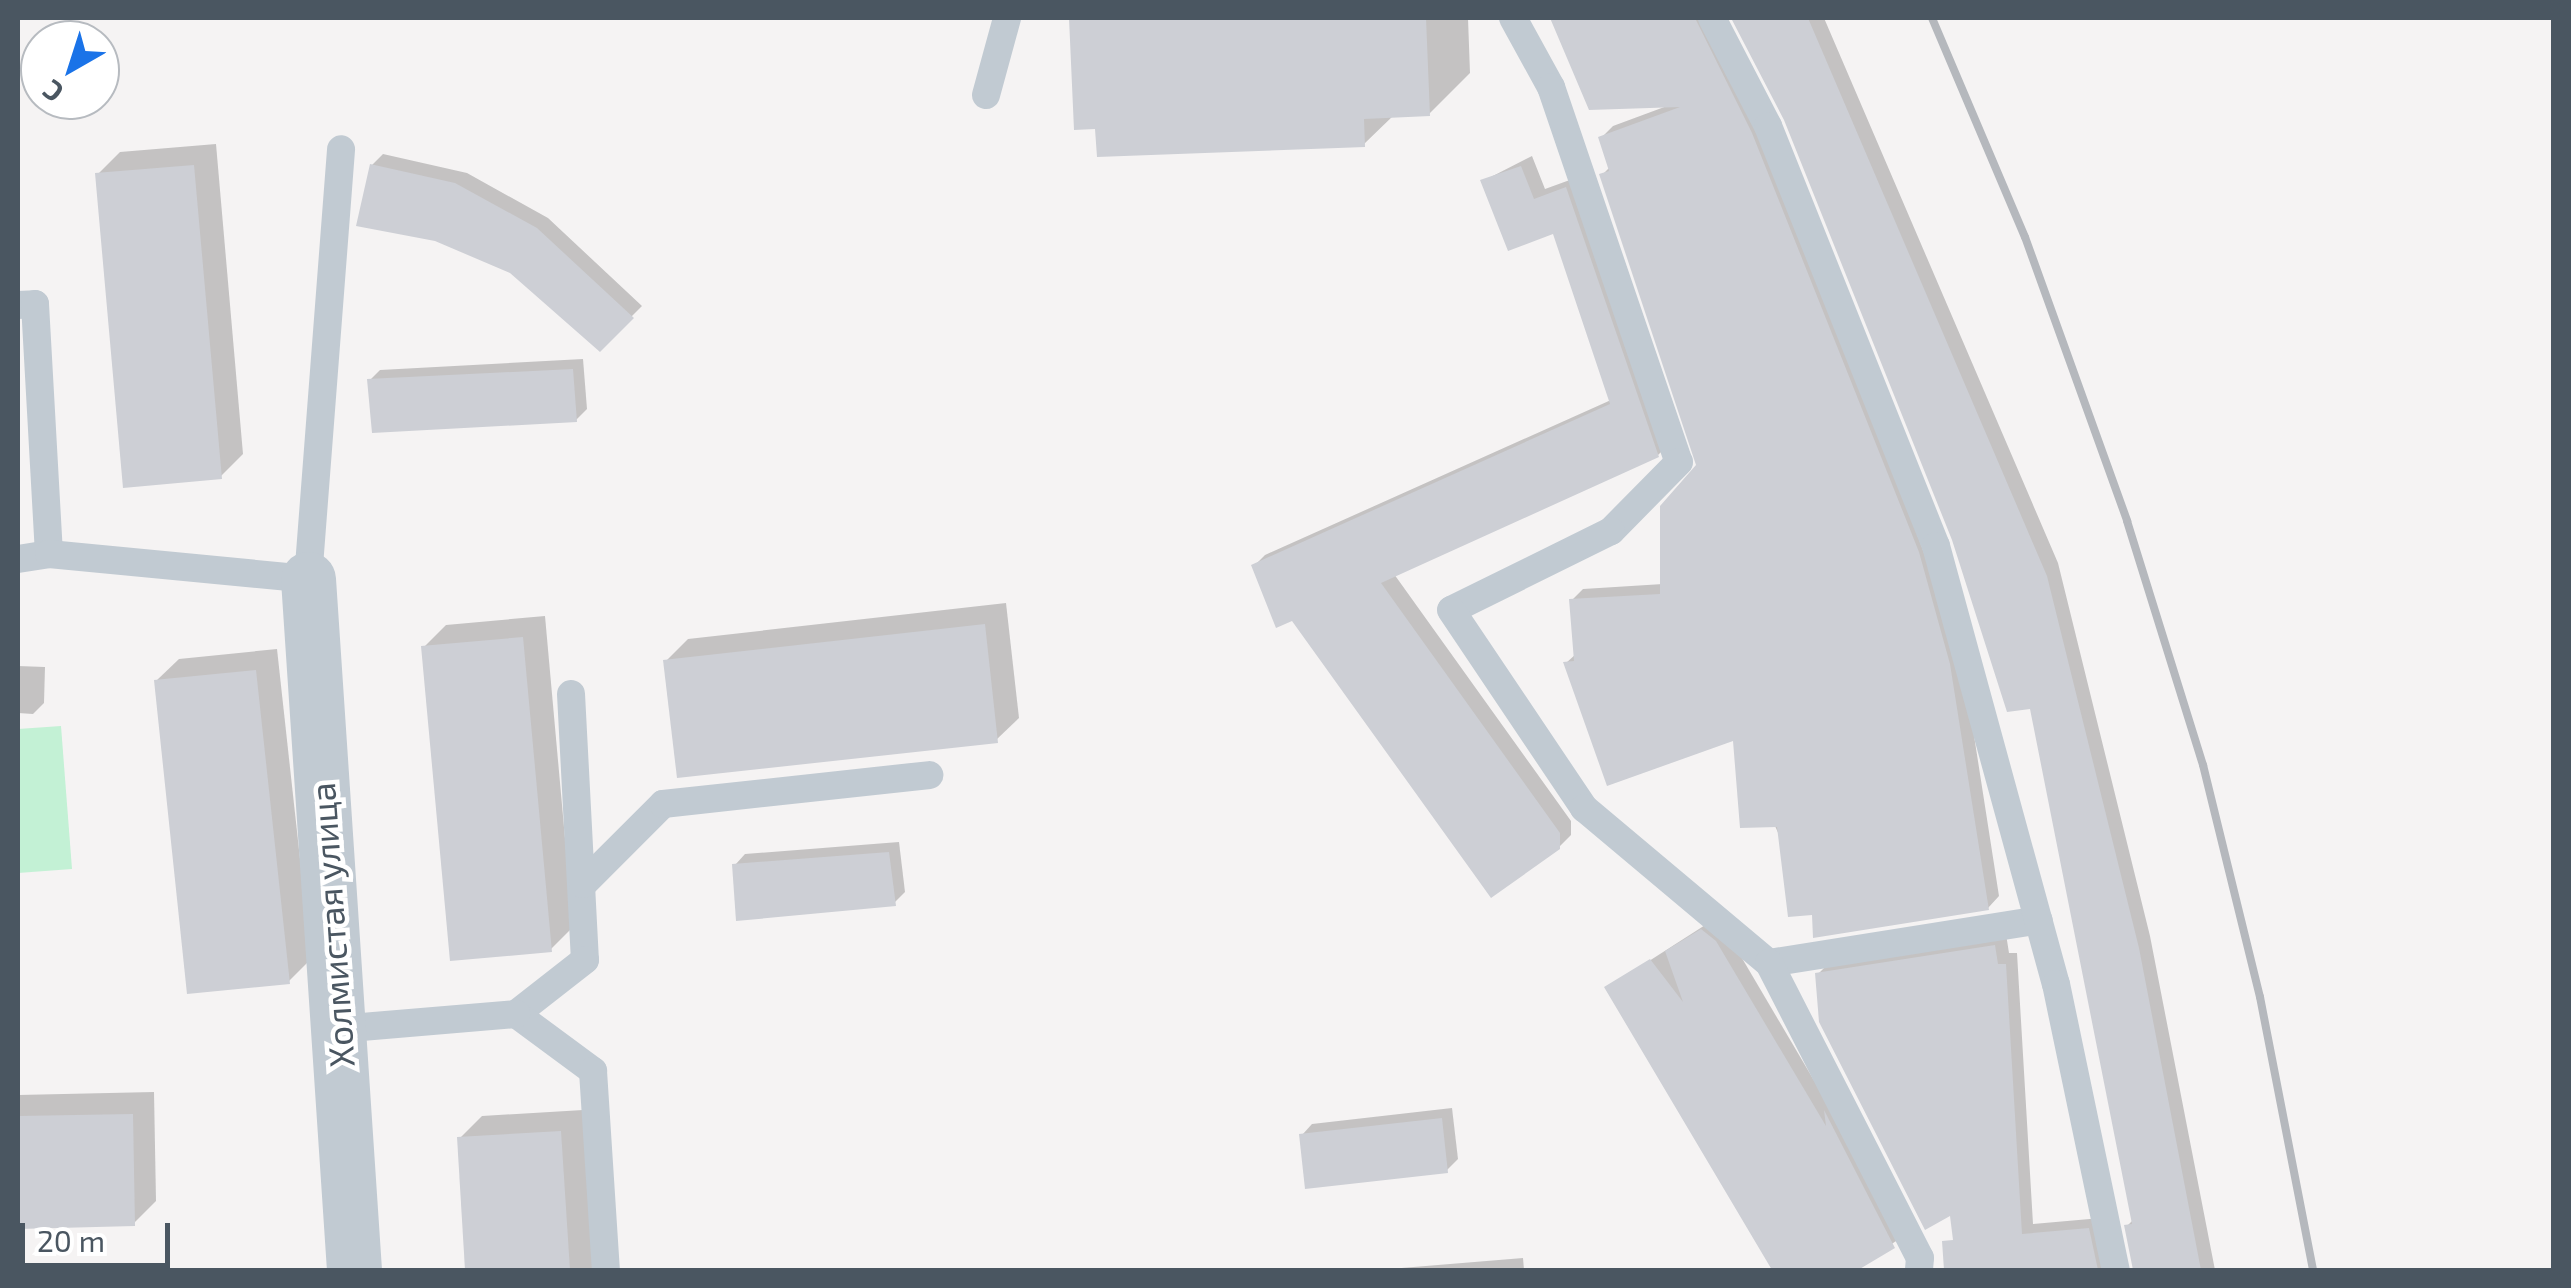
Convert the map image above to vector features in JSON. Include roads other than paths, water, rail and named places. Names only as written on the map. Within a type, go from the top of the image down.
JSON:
[{"type":"street","name":"Холмистая улица","points":[[308,579],[354,1270]]},
{"type":"lane","points":[[986,95],[1007,18]]},
{"type":"lane","points":[[1513,18],[1551,87],[1680,462],[1611,530],[1451,610],[1584,808],[1770,962],[1920,1258],[1919,1270]]},
{"type":"lane","points":[[1712,18],[1768,126],[1936,546],[2038,920],[2116,1270]]},
{"type":"lane","points":[[18,559],[49,554],[308,579],[341,149]]},
{"type":"lane","points":[[18,305],[35,304],[49,554]]},
{"type":"lane","points":[[338,1029],[516,1014],[585,960],[571,694]]},
{"type":"lane","points":[[583,884],[662,804],[928,774]]},
{"type":"lane","points":[[1770,962],[2038,920]]},
{"type":"lane","points":[[516,1014],[594,1071],[606,1270]]},
{"type":"railway","points":[[1932,18],[2025,237],[2127,521],[2203,765],[2260,997],[2313,1270]]}]
